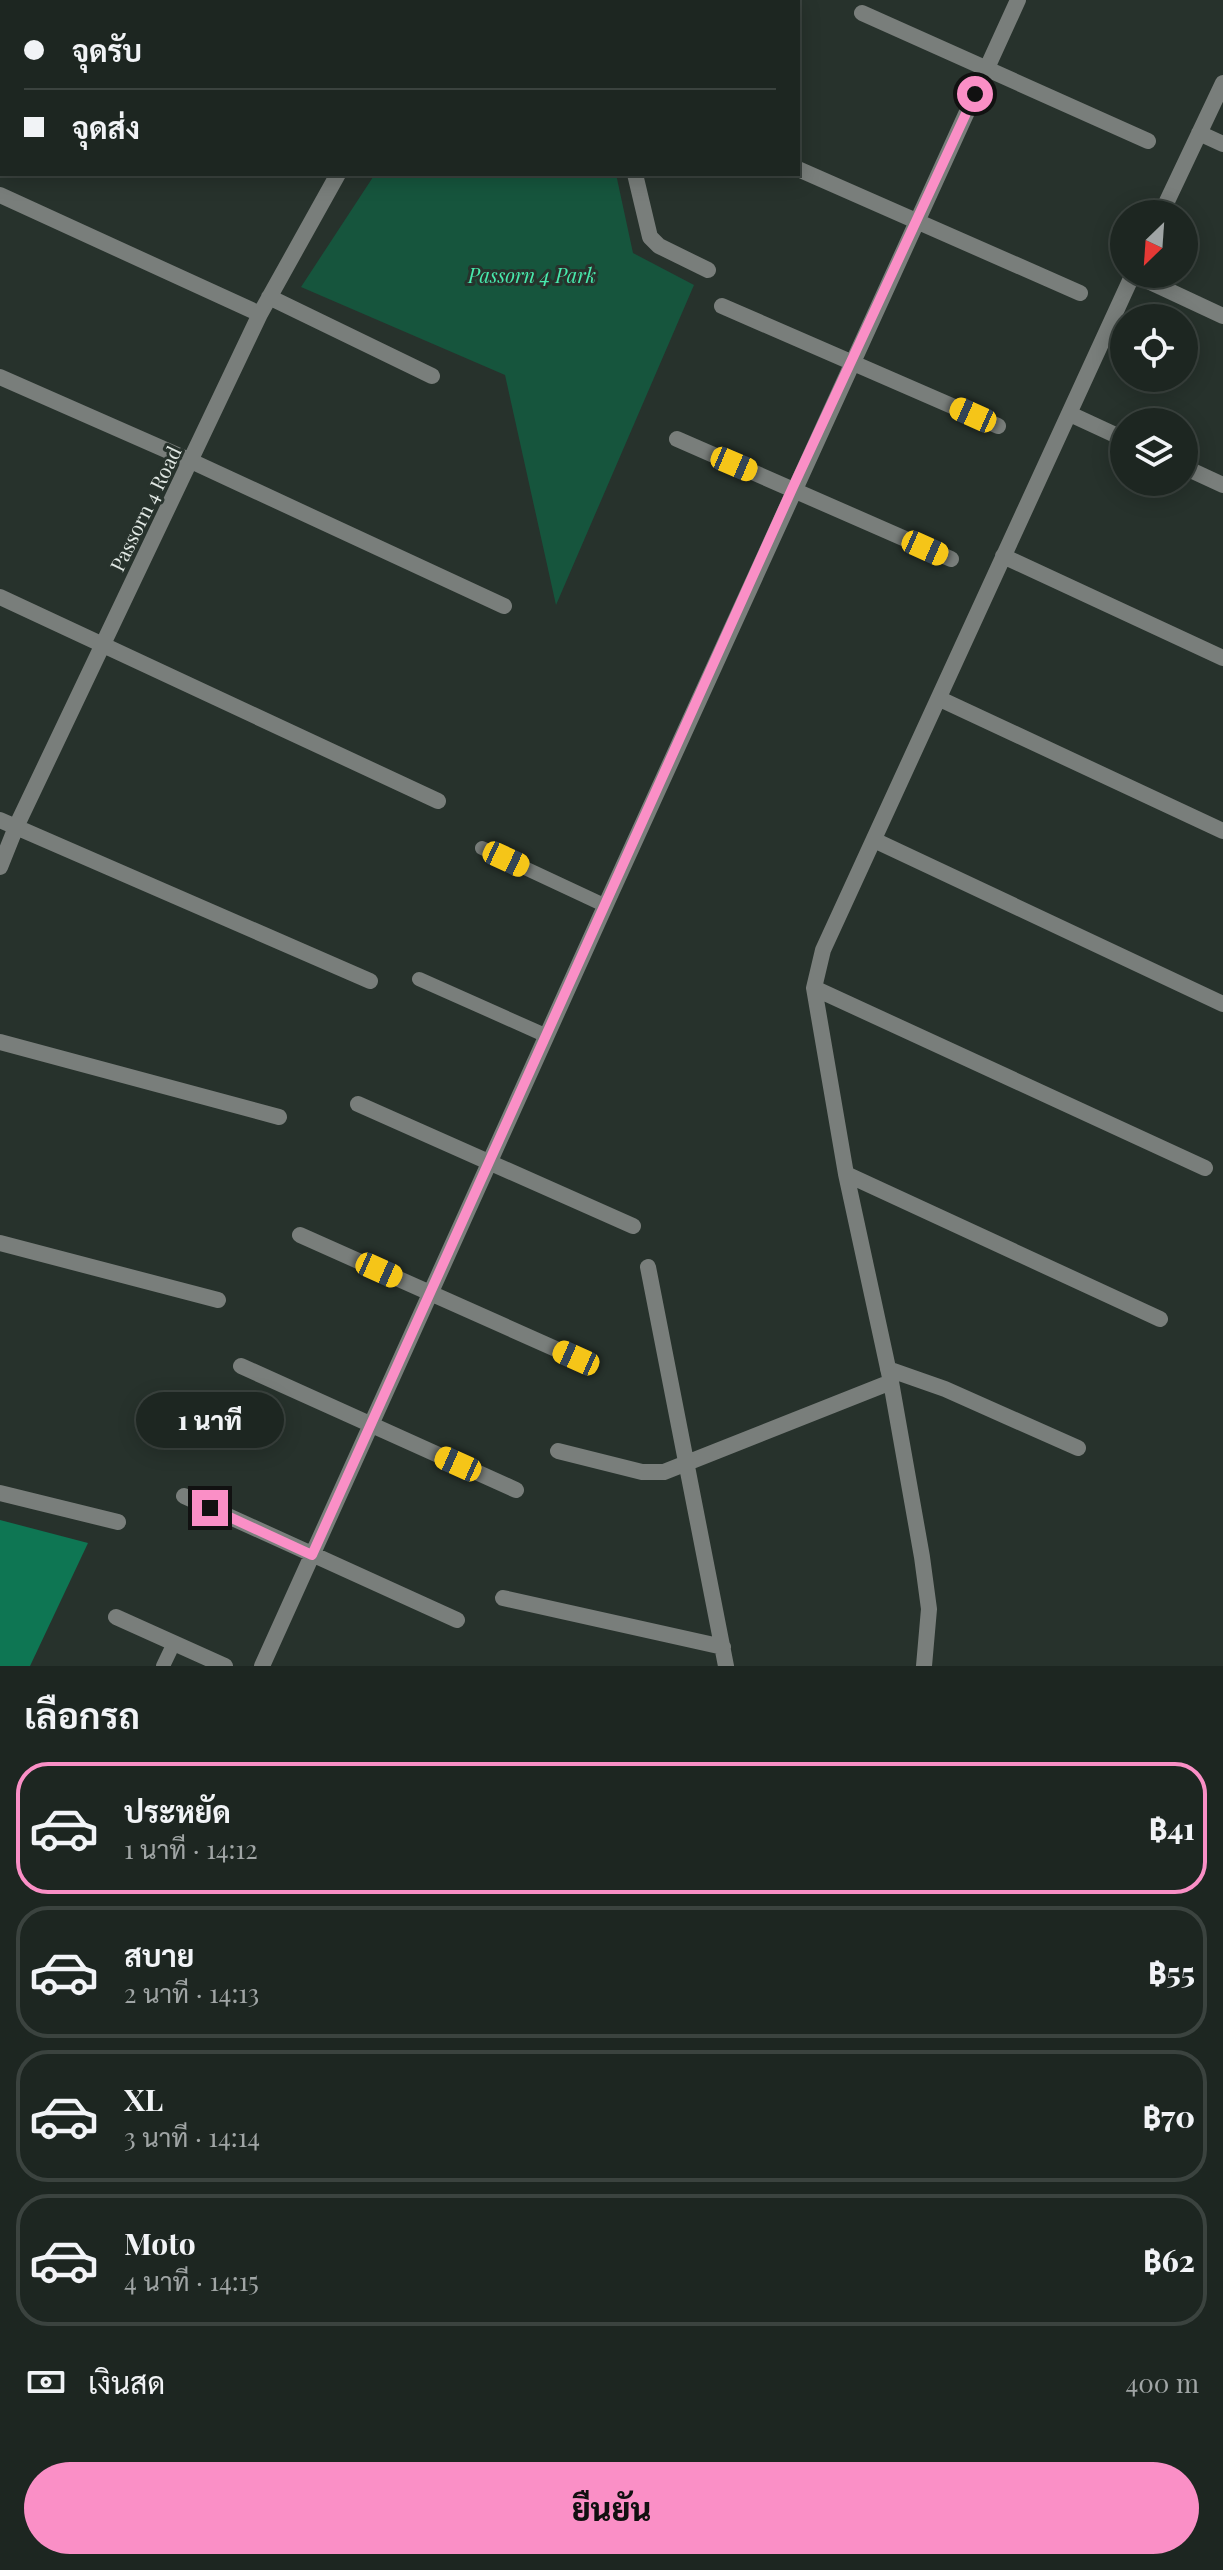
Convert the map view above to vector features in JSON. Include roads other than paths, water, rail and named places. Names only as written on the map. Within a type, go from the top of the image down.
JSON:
[{"type":"street","points":[[262,1666],[850,361],[1018,0]]},
{"type":"street","points":[[862,13],[1148,141]]},
{"type":"street","points":[[1168,200],[1223,83]]},
{"type":"street","points":[[1199,133],[1223,144]]},
{"type":"street","points":[[800,170],[1080,293]]},
{"type":"street","name":"Passorn 4 Road","points":[[0,867],[16,827],[260,314],[337,176]]},
{"type":"street","points":[[635,176],[650,237],[659,246],[708,270]]},
{"type":"street","points":[[0,195],[260,314]]},
{"type":"street","points":[[924,1666],[929,1609],[890,1376],[846,1174],[814,988],[823,950],[1127,288]]},
{"type":"street","points":[[1163,288],[1223,316]]},
{"type":"street","points":[[269,297],[432,376]]},
{"type":"street","points":[[722,306],[998,426]]},
{"type":"street","points":[[0,377],[191,461],[504,606]]},
{"type":"street","points":[[1070,414],[1110,433]]},
{"type":"street","points":[[677,439],[951,559]]},
{"type":"street","points":[[1198,473],[1223,485]]},
{"type":"street","points":[[1003,556],[1223,658]]},
{"type":"street","points":[[0,597],[438,801]]},
{"type":"street","points":[[940,699],[1223,831]]},
{"type":"street","points":[[0,820],[370,981]]},
{"type":"street","points":[[874,840],[1223,1004]]},
{"type":"street","points":[[814,988],[1205,1168]]},
{"type":"street","points":[[0,1042],[279,1117]]},
{"type":"street","points":[[358,1104],[633,1226]]},
{"type":"street","points":[[846,1174],[1160,1319]]},
{"type":"street","points":[[300,1235],[576,1358]]},
{"type":"street","points":[[0,1243],[218,1300]]},
{"type":"street","points":[[648,1267],[726,1666]]},
{"type":"street","points":[[241,1366],[516,1490]]},
{"type":"street","points":[[558,1451],[652,1474],[687,1465],[890,1376],[945,1389],[1078,1448]]},
{"type":"street","points":[[0,1493],[118,1522]]},
{"type":"street","points":[[184,1496],[457,1620]]},
{"type":"street","points":[[503,1598],[723,1647]]},
{"type":"street","points":[[116,1617],[225,1666]]},
{"type":"lane","points":[[482,848],[604,905]]},
{"type":"lane","points":[[419,979],[547,1036]]},
{"type":"lane","points":[[163,1666],[174,1643]]},
{"type":"park label","name":"Passorn 4 Park","points":[[532,276]]}]
